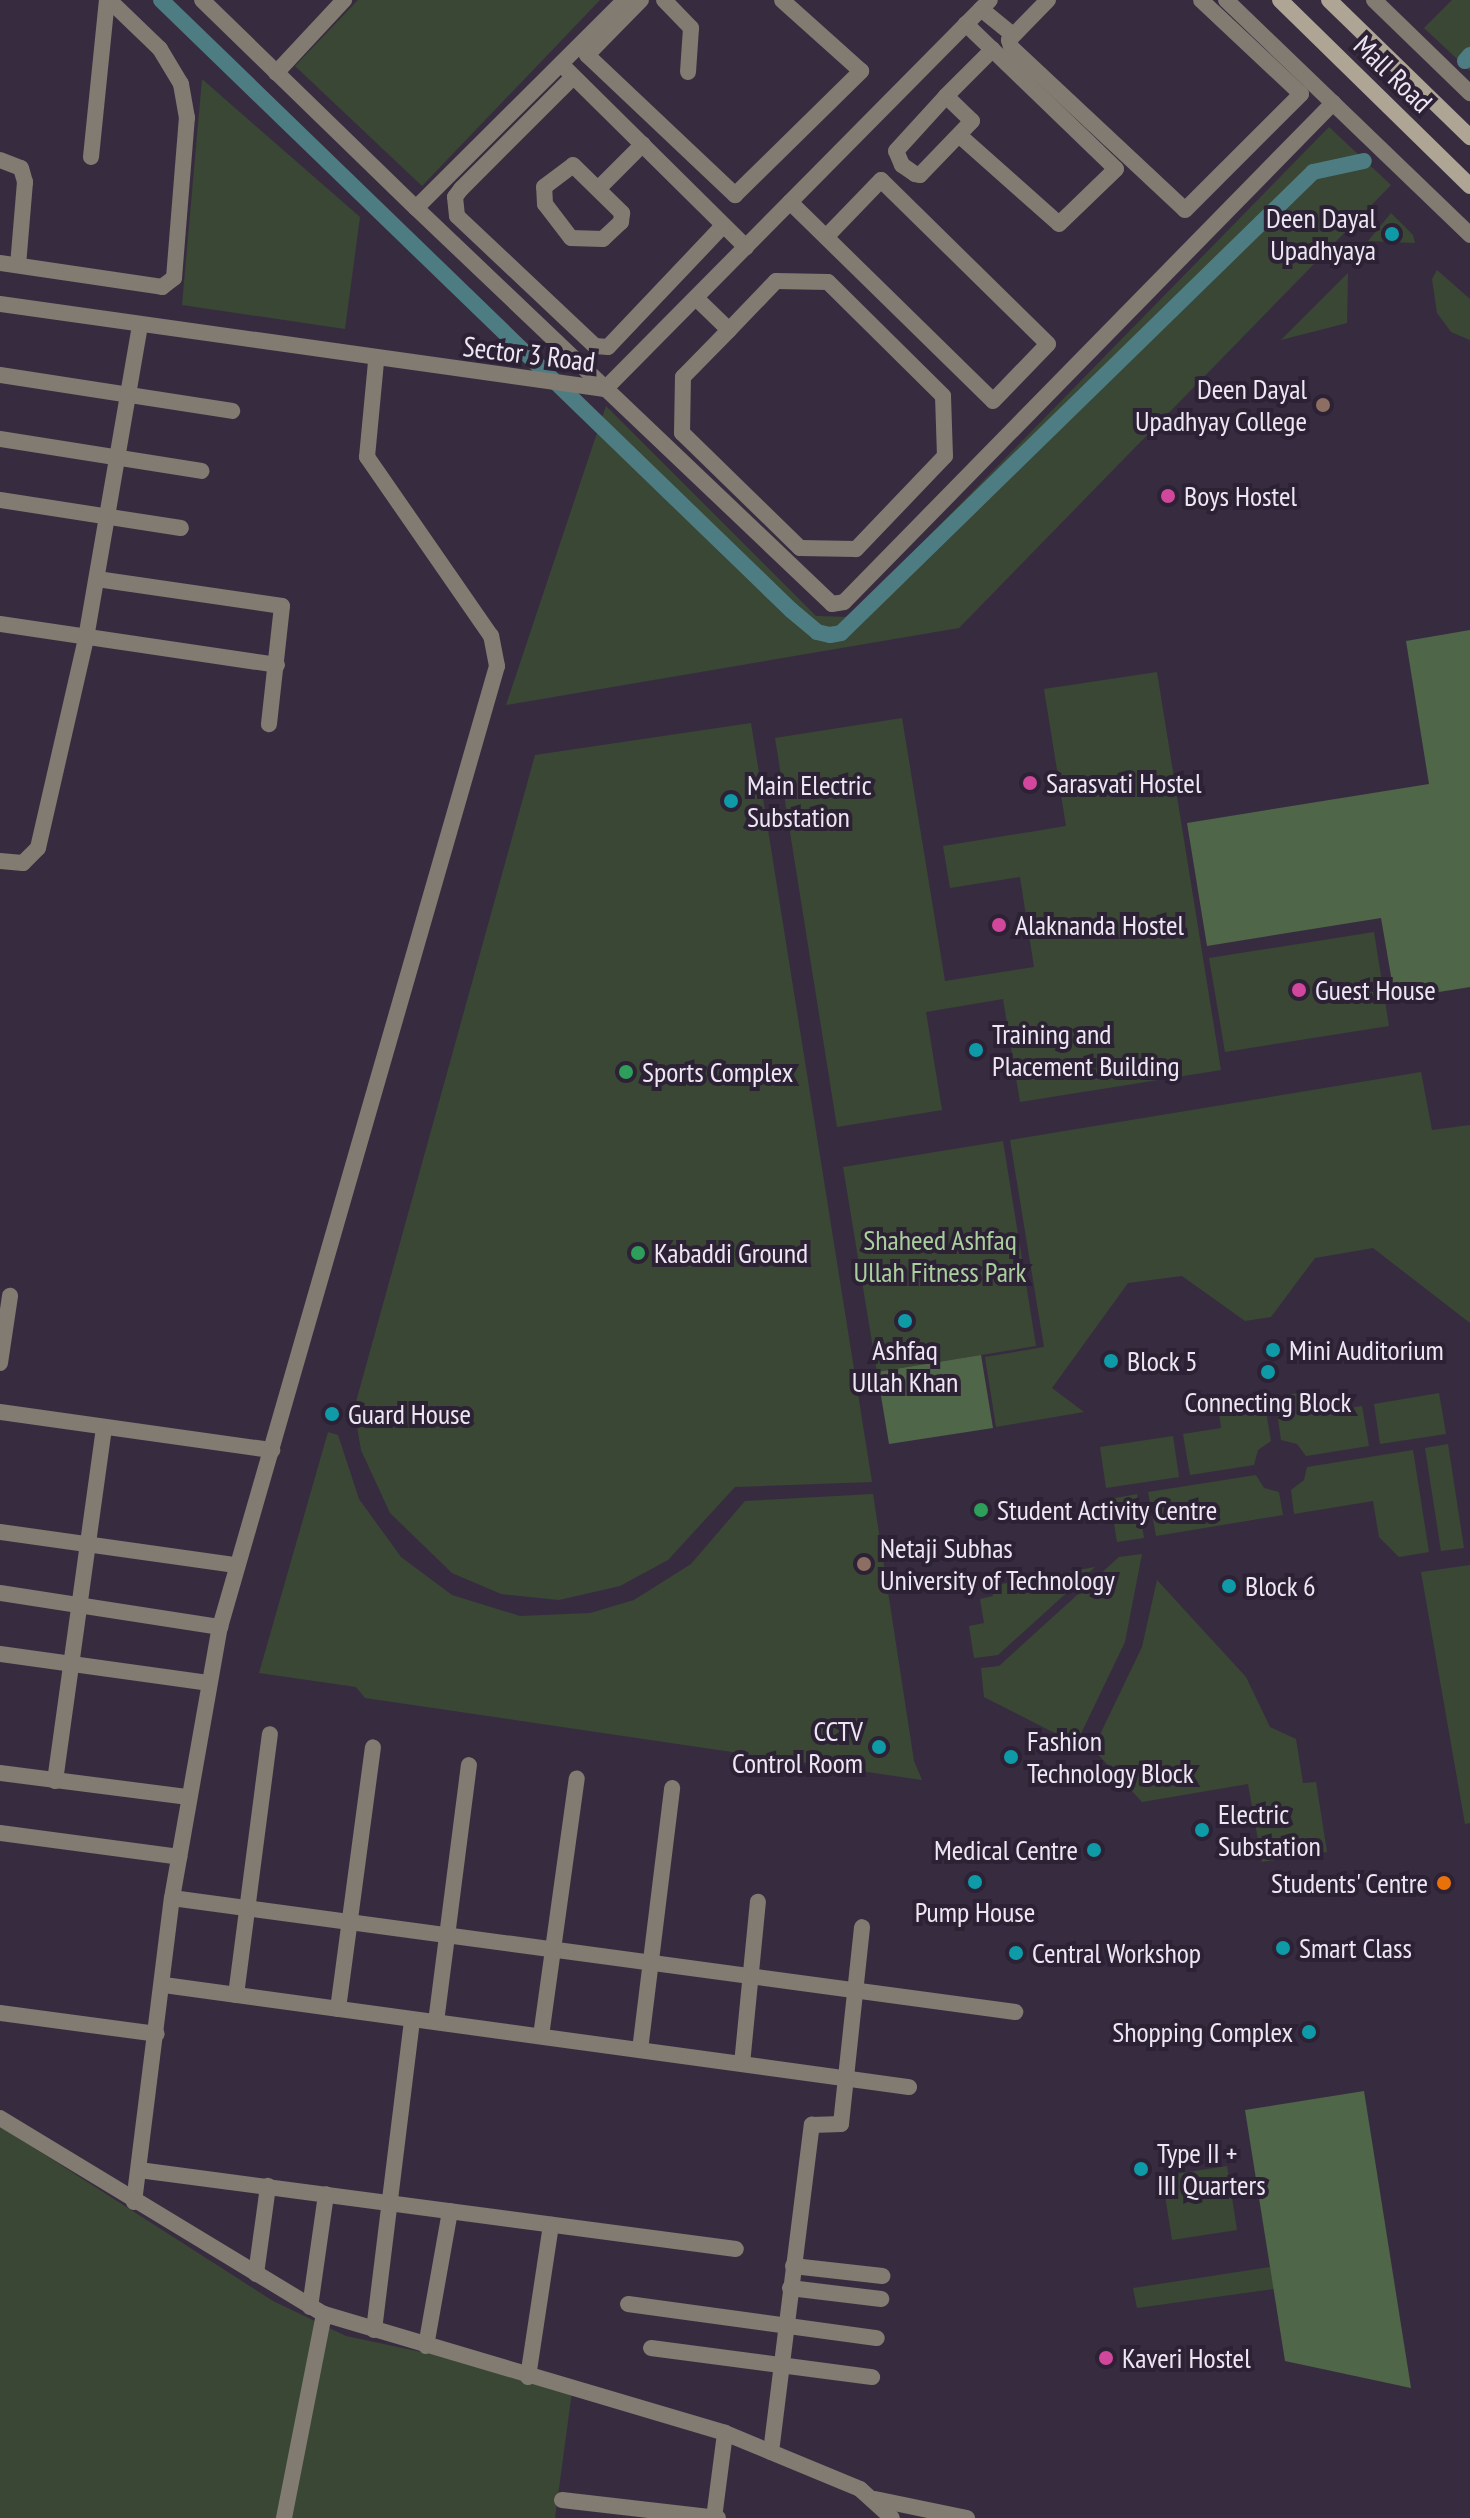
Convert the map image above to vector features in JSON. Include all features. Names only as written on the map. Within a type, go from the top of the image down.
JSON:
[{"type":"main road","name":"Mall Road","points":[[1280,0],[1470,186]]},
{"type":"main road","name":"Mall Road","points":[[1329,0],[1470,137]]},
{"type":"street","points":[[91,157],[108,0]]},
{"type":"street","points":[[0,263],[162,287],[174,278],[187,118],[181,84],[160,49],[108,0]]},
{"type":"street","points":[[202,0],[822,600],[844,602],[1333,103]]},
{"type":"street","points":[[276,73],[344,0]]},
{"type":"street","points":[[416,208],[625,0]]},
{"type":"street","points":[[641,0],[587,55],[735,195],[861,71],[782,0]]},
{"type":"street","points":[[664,0],[691,28],[688,72]]},
{"type":"street","points":[[1048,0],[1013,35],[1011,47],[1185,210],[1301,94],[1201,0]]},
{"type":"street","points":[[1226,0],[1470,235]]},
{"type":"street","points":[[1374,0],[1470,93]]},
{"type":"street","points":[[985,4],[1013,35]]},
{"type":"street","name":"Sector 3 Road","points":[[0,304],[376,361],[605,389],[985,4]]},
{"type":"street","points":[[960,136],[1059,224],[1116,169],[966,24]]},
{"type":"street","points":[[946,96],[972,121],[920,175],[895,155],[946,96],[993,49]]},
{"type":"street","points":[[561,63],[746,247]]},
{"type":"street","points":[[573,77],[461,189],[455,197],[457,216],[595,346],[608,347],[723,226]]},
{"type":"street","points":[[599,188],[643,144]]},
{"type":"street","points":[[0,160],[21,168],[25,182],[18,265]]},
{"type":"street","points":[[573,165],[599,188],[622,213],[621,222],[596,241],[571,238],[551,218],[542,195],[544,187],[573,165]]},
{"type":"street","points":[[790,202],[993,401],[1048,344],[881,180],[826,237]]},
{"type":"street","points":[[776,281],[828,282],[943,396],[945,456],[856,549],[800,548],[682,433],[683,377],[729,330],[776,281]]},
{"type":"street","points":[[696,298],[729,330]]},
{"type":"street","points":[[0,861],[23,863],[38,848],[86,638],[140,325]]},
{"type":"street","points":[[134,2202],[164,1985],[172,1898],[220,1627],[497,666],[491,636],[367,457],[376,361]]},
{"type":"street","points":[[0,375],[232,411]]},
{"type":"street","points":[[0,439],[201,471]]},
{"type":"street","points":[[0,500],[181,528]]},
{"type":"street","points":[[97,579],[282,606],[269,724]]},
{"type":"street","points":[[0,624],[277,665]]},
{"type":"street","points":[[0,1363],[10,1296]]},
{"type":"street","points":[[0,1412],[272,1450]]},
{"type":"street","points":[[55,1781],[104,1427]]},
{"type":"street","points":[[0,1532],[236,1565]]},
{"type":"street","points":[[0,1593],[220,1627]]},
{"type":"street","points":[[0,1654],[208,1683]]},
{"type":"street","points":[[236,1995],[270,1734]]},
{"type":"street","points":[[338,2009],[373,1747]]},
{"type":"street","points":[[436,2022],[469,1765]]},
{"type":"street","points":[[0,1773],[188,1797]]},
{"type":"street","points":[[541,2036],[577,1778]]},
{"type":"street","points":[[640,2050],[672,1788]]},
{"type":"street","points":[[0,1833],[179,1857]]},
{"type":"street","points":[[172,1898],[1015,2012]]},
{"type":"street","points":[[742,2064],[758,1902]]},
{"type":"street","points":[[771,2452],[812,2125],[841,2124],[862,1927]]},
{"type":"street","points":[[164,1985],[909,2087]]},
{"type":"street","points":[[0,2013],[157,2034]]},
{"type":"street","points":[[374,2330],[412,2019]]},
{"type":"street","points":[[0,2118],[134,2202],[317,2310],[528,2377],[725,2433],[875,2499],[967,2518]]},
{"type":"street","points":[[139,2170],[736,2249]]},
{"type":"street","points":[[256,2274],[268,2186]]},
{"type":"street","points":[[284,2518],[317,2310],[326,2194]]},
{"type":"street","points":[[426,2346],[450,2211]]},
{"type":"street","points":[[528,2377],[551,2225]]},
{"type":"street","points":[[793,2266],[882,2276]]},
{"type":"street","points":[[790,2288],[881,2299]]},
{"type":"street","points":[[628,2304],[877,2338]]},
{"type":"street","points":[[651,2348],[782,2362],[872,2377]]},
{"type":"street","points":[[562,2500],[715,2518],[725,2433]]},
{"type":"street","points":[[875,2499],[892,2518]]},
{"type":"green space","points":[[358,0],[600,0],[422,186],[295,66]]},
{"type":"green space","points":[[1452,0],[1470,0],[1470,71],[1424,28]]},
{"type":"green space","points":[[202,79],[360,217],[345,329],[182,305]]},
{"type":"green space","points":[[1329,127],[1391,185],[959,628],[506,705],[606,406],[816,616],[850,617]]},
{"type":"green space","points":[[1391,213],[1413,235],[1415,243],[1368,241]]},
{"type":"green space","points":[[1437,270],[1470,299],[1470,340],[1451,332],[1437,313],[1432,279]]},
{"type":"green space","points":[[1348,273],[1347,323],[1281,340]]},
{"type":"green space","points":[[1470,630],[1470,987],[1395,999],[1381,918],[1207,946],[1187,823],[1429,784],[1406,641]]},
{"type":"green space","points":[[1157,672],[1221,1070],[1020,1102],[1003,999],[926,1012],[942,1110],[837,1127],[775,738],[902,718],[945,981],[1034,967],[1020,877],[950,888],[943,846],[1066,826],[1044,689]]},
{"type":"green space","name":"Sports Complex","points":[[751,723],[872,1482],[735,1487],[668,1560],[620,1586],[559,1600],[501,1594],[452,1573],[390,1513],[361,1450],[354,1409],[535,755]]},
{"type":"green space","points":[[1374,932],[1389,1026],[1225,1052],[1209,958]]},
{"type":"green space","points":[[1421,1072],[1432,1130],[1470,1125],[1470,1323],[1373,1248],[1315,1258],[1271,1317],[1245,1321],[1182,1276],[1128,1283],[1052,1388],[1084,1412],[996,1427],[985,1357],[1044,1347],[1010,1140]]},
{"type":"green space","name":"Shaheed Ashfaq Ullah Fitness Park","points":[[1003,1141],[1036,1346],[877,1372],[843,1167]]},
{"type":"green space","points":[[981,1355],[993,1428],[889,1444],[877,1372]]},
{"type":"green space","points":[[1315,1390],[1326,1412],[1362,1406],[1369,1446],[1306,1456],[1297,1444],[1281,1440],[1275,1397]]},
{"type":"green space","points":[[1439,1393],[1446,1434],[1380,1444],[1374,1404]]},
{"type":"green space","points":[[1264,1399],[1271,1441],[1258,1450],[1254,1465],[1190,1475],[1183,1434],[1221,1428],[1219,1413],[1228,1411],[1227,1405]]},
{"type":"green space","points":[[328,1432],[338,1435],[359,1499],[401,1557],[452,1595],[520,1616],[590,1613],[634,1600],[691,1564],[745,1501],[873,1494],[914,1761],[922,1780],[365,1698],[356,1687],[259,1673]]},
{"type":"green space","points":[[1173,1436],[1179,1477],[1106,1488],[1100,1447]]},
{"type":"green space","points":[[1448,1444],[1464,1548],[1441,1551],[1425,1448]]},
{"type":"green space","points":[[1413,1450],[1429,1552],[1399,1557],[1379,1537],[1373,1501],[1294,1514],[1291,1490],[1304,1480],[1307,1467]]},
{"type":"green space","points":[[1256,1475],[1264,1488],[1279,1492],[1283,1515],[1156,1536],[1148,1492]]},
{"type":"green space","points":[[1137,1494],[1144,1538],[1117,1542],[1110,1499]]},
{"type":"green space","points":[[1142,1554],[1125,1642],[1076,1744],[984,1697],[981,1668],[999,1666],[1119,1557]]},
{"type":"green space","points":[[1470,1565],[1470,1823],[1465,1824],[1421,1572]]},
{"type":"green space","points":[[1095,1567],[998,1655],[974,1658],[969,1626],[984,1623],[980,1599],[993,1596],[991,1586]]},
{"type":"green space","points":[[1157,1580],[1246,1677],[1270,1727],[1296,1739],[1303,1783],[1316,1782],[1327,1852],[1262,1862],[1248,1784],[1142,1802],[1093,1749],[1142,1647]]},
{"type":"green space","points":[[1364,2091],[1411,2388],[1285,2361],[1245,2110]]},
{"type":"green space","points":[[0,2126],[273,2301],[346,2336],[573,2384],[555,2518],[0,2518]]},
{"type":"green space","points":[[1227,2166],[1237,2230],[1172,2240],[1162,2176]]},
{"type":"green space","points":[[1270,2267],[1274,2289],[1137,2308],[1133,2288]]},
{"type":"waterway","points":[[161,0],[791,610],[817,632],[830,635],[841,633],[1313,172],[1364,161]]},
{"type":"waterway","points":[[1465,61],[1470,55]]},
{"type":"place","name":"Deen Dayal Upadhyaya","points":[[1392,234]]},
{"type":"place","name":"Deen Dayal Upadhyay College","points":[[1323,405]]},
{"type":"place","name":"Boys Hostel","points":[[1168,496]]},
{"type":"place","name":"Sarasvati Hostel","points":[[1030,783]]},
{"type":"place","name":"Main Electric Substation","points":[[731,801]]},
{"type":"place","name":"Alaknanda Hostel","points":[[999,925]]},
{"type":"place","name":"Guest House","points":[[1299,990]]},
{"type":"place","name":"Training and Placement Building","points":[[976,1050]]},
{"type":"place","name":"Sports Complex","points":[[626,1072]]},
{"type":"place","name":"Kabaddi Ground","points":[[638,1253]]},
{"type":"place","name":"Ashfaq Ullah Khan","points":[[905,1321]]},
{"type":"place","name":"Mini Auditorium","points":[[1273,1350]]},
{"type":"place","name":"Block 5","points":[[1111,1361]]},
{"type":"place","name":"Connecting Block","points":[[1268,1372]]},
{"type":"place","name":"Guard House","points":[[332,1414]]},
{"type":"place","name":"Student Activity Centre","points":[[981,1510]]},
{"type":"place","name":"Netaji Subhas University of Technology","points":[[864,1564]]},
{"type":"place","name":"Block 6","points":[[1229,1586]]},
{"type":"place","name":"CCTV Control Room","points":[[879,1747]]},
{"type":"place","name":"Fashion Technology Block","points":[[1011,1757]]},
{"type":"place","name":"Electric Substation","points":[[1202,1830]]},
{"type":"place","name":"Medical Centre","points":[[1094,1850]]},
{"type":"place","name":"Pump House","points":[[975,1882]]},
{"type":"place","name":"Students' Centre","points":[[1444,1883]]},
{"type":"place","name":"Smart Class","points":[[1283,1948]]},
{"type":"place","name":"Central Workshop","points":[[1016,1953]]},
{"type":"place","name":"Shopping Complex","points":[[1309,2032]]},
{"type":"place","name":"Type II + III Quarters","points":[[1141,2169]]},
{"type":"place","name":"Kaveri Hostel","points":[[1106,2358]]}]
